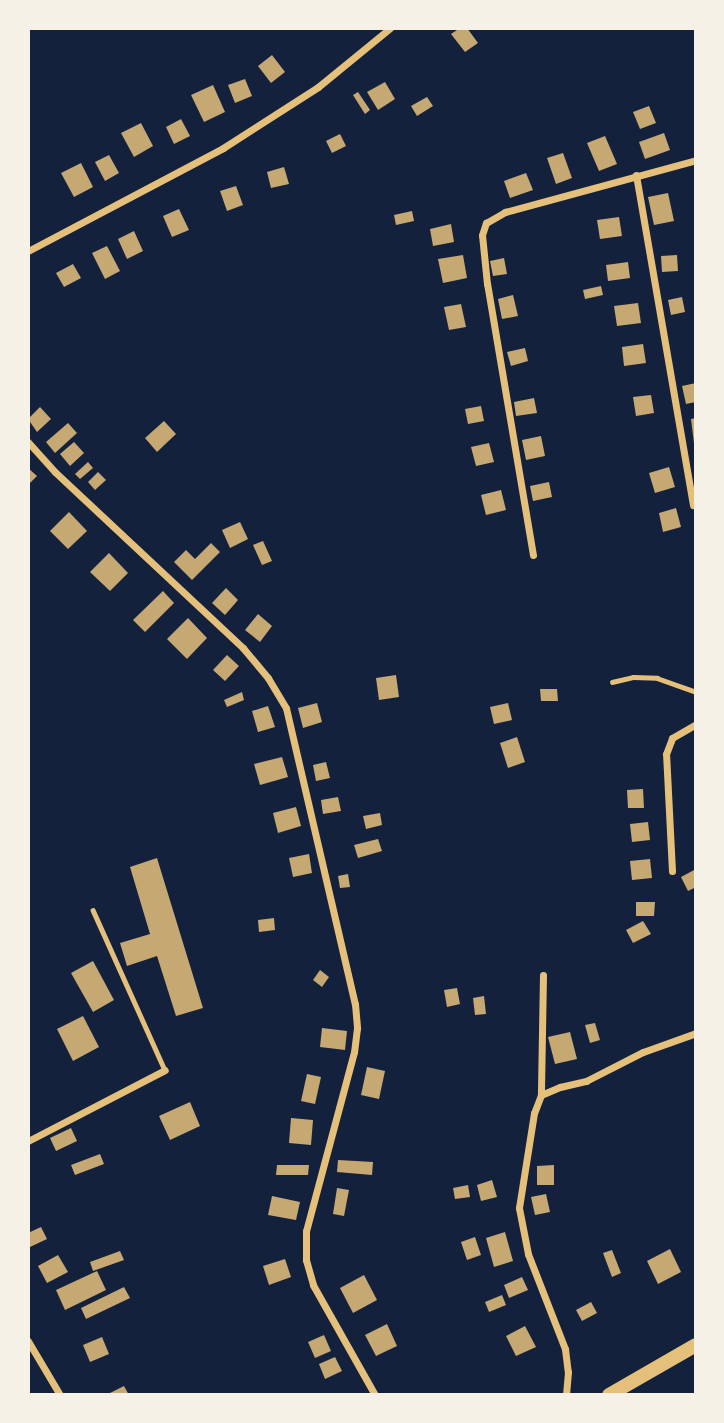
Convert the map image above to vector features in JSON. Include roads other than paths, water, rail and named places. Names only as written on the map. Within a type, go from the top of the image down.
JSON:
[{"type":"main road","points":[[609,1395],[696,1345]]},
{"type":"street","points":[[28,251],[223,148],[318,87],[390,28]]},
{"type":"street","points":[[533,555],[487,284],[482,235],[486,223],[505,212],[696,160]]},
{"type":"street","points":[[636,175],[693,505]]},
{"type":"street","points":[[28,442],[55,472],[243,648],[268,678],[286,708],[355,1003],[357,1028],[354,1052],[306,1231],[306,1260],[313,1286],[375,1395]]},
{"type":"street","points":[[672,871],[666,754],[672,738],[683,729],[696,724]]},
{"type":"street","points":[[543,975],[541,1095],[531,1125],[519,1208],[528,1254],[565,1349],[568,1372],[566,1395]]},
{"type":"street","points":[[541,1095],[586,1081],[643,1052],[696,1033]]},
{"type":"street","points":[[28,1141],[165,1070]]},
{"type":"street","points":[[28,1341],[60,1395]]},
{"type":"lane","points":[[612,682],[633,677],[657,678],[696,692]]},
{"type":"lane","points":[[93,910],[165,1070]]}]
